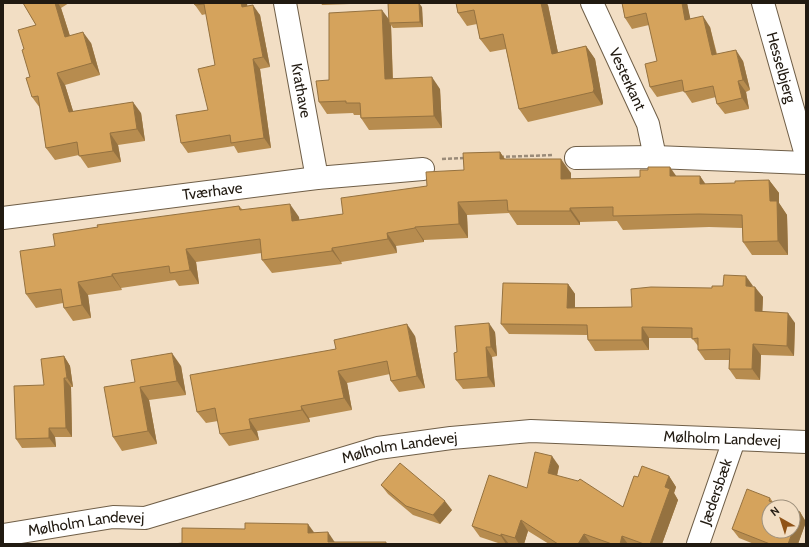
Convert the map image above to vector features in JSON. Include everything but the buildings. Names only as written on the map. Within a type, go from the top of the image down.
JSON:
[{"type":"street","name":"Krathave","points":[[285,3],[317,178]]},
{"type":"street","name":"Vesterkant","points":[[592,3],[648,124],[655,157]]},
{"type":"street","name":"Hesselbjerg","points":[[765,4],[806,155]]},
{"type":"street","points":[[576,158],[655,157],[806,163]]},
{"type":"street","name":"Tværhave","points":[[3,218],[317,178],[423,169]]},
{"type":"street","name":"Mølholm Landevej","points":[[3,535],[113,517],[146,518],[378,448],[451,438],[531,431],[806,442]]},
{"type":"street","name":"Jædersbæk","points":[[698,544],[734,440]]},
{"type":"path","points":[[495,157],[564,155],[576,158]]},
{"type":"path","points":[[423,169],[441,159],[472,158]]}]
